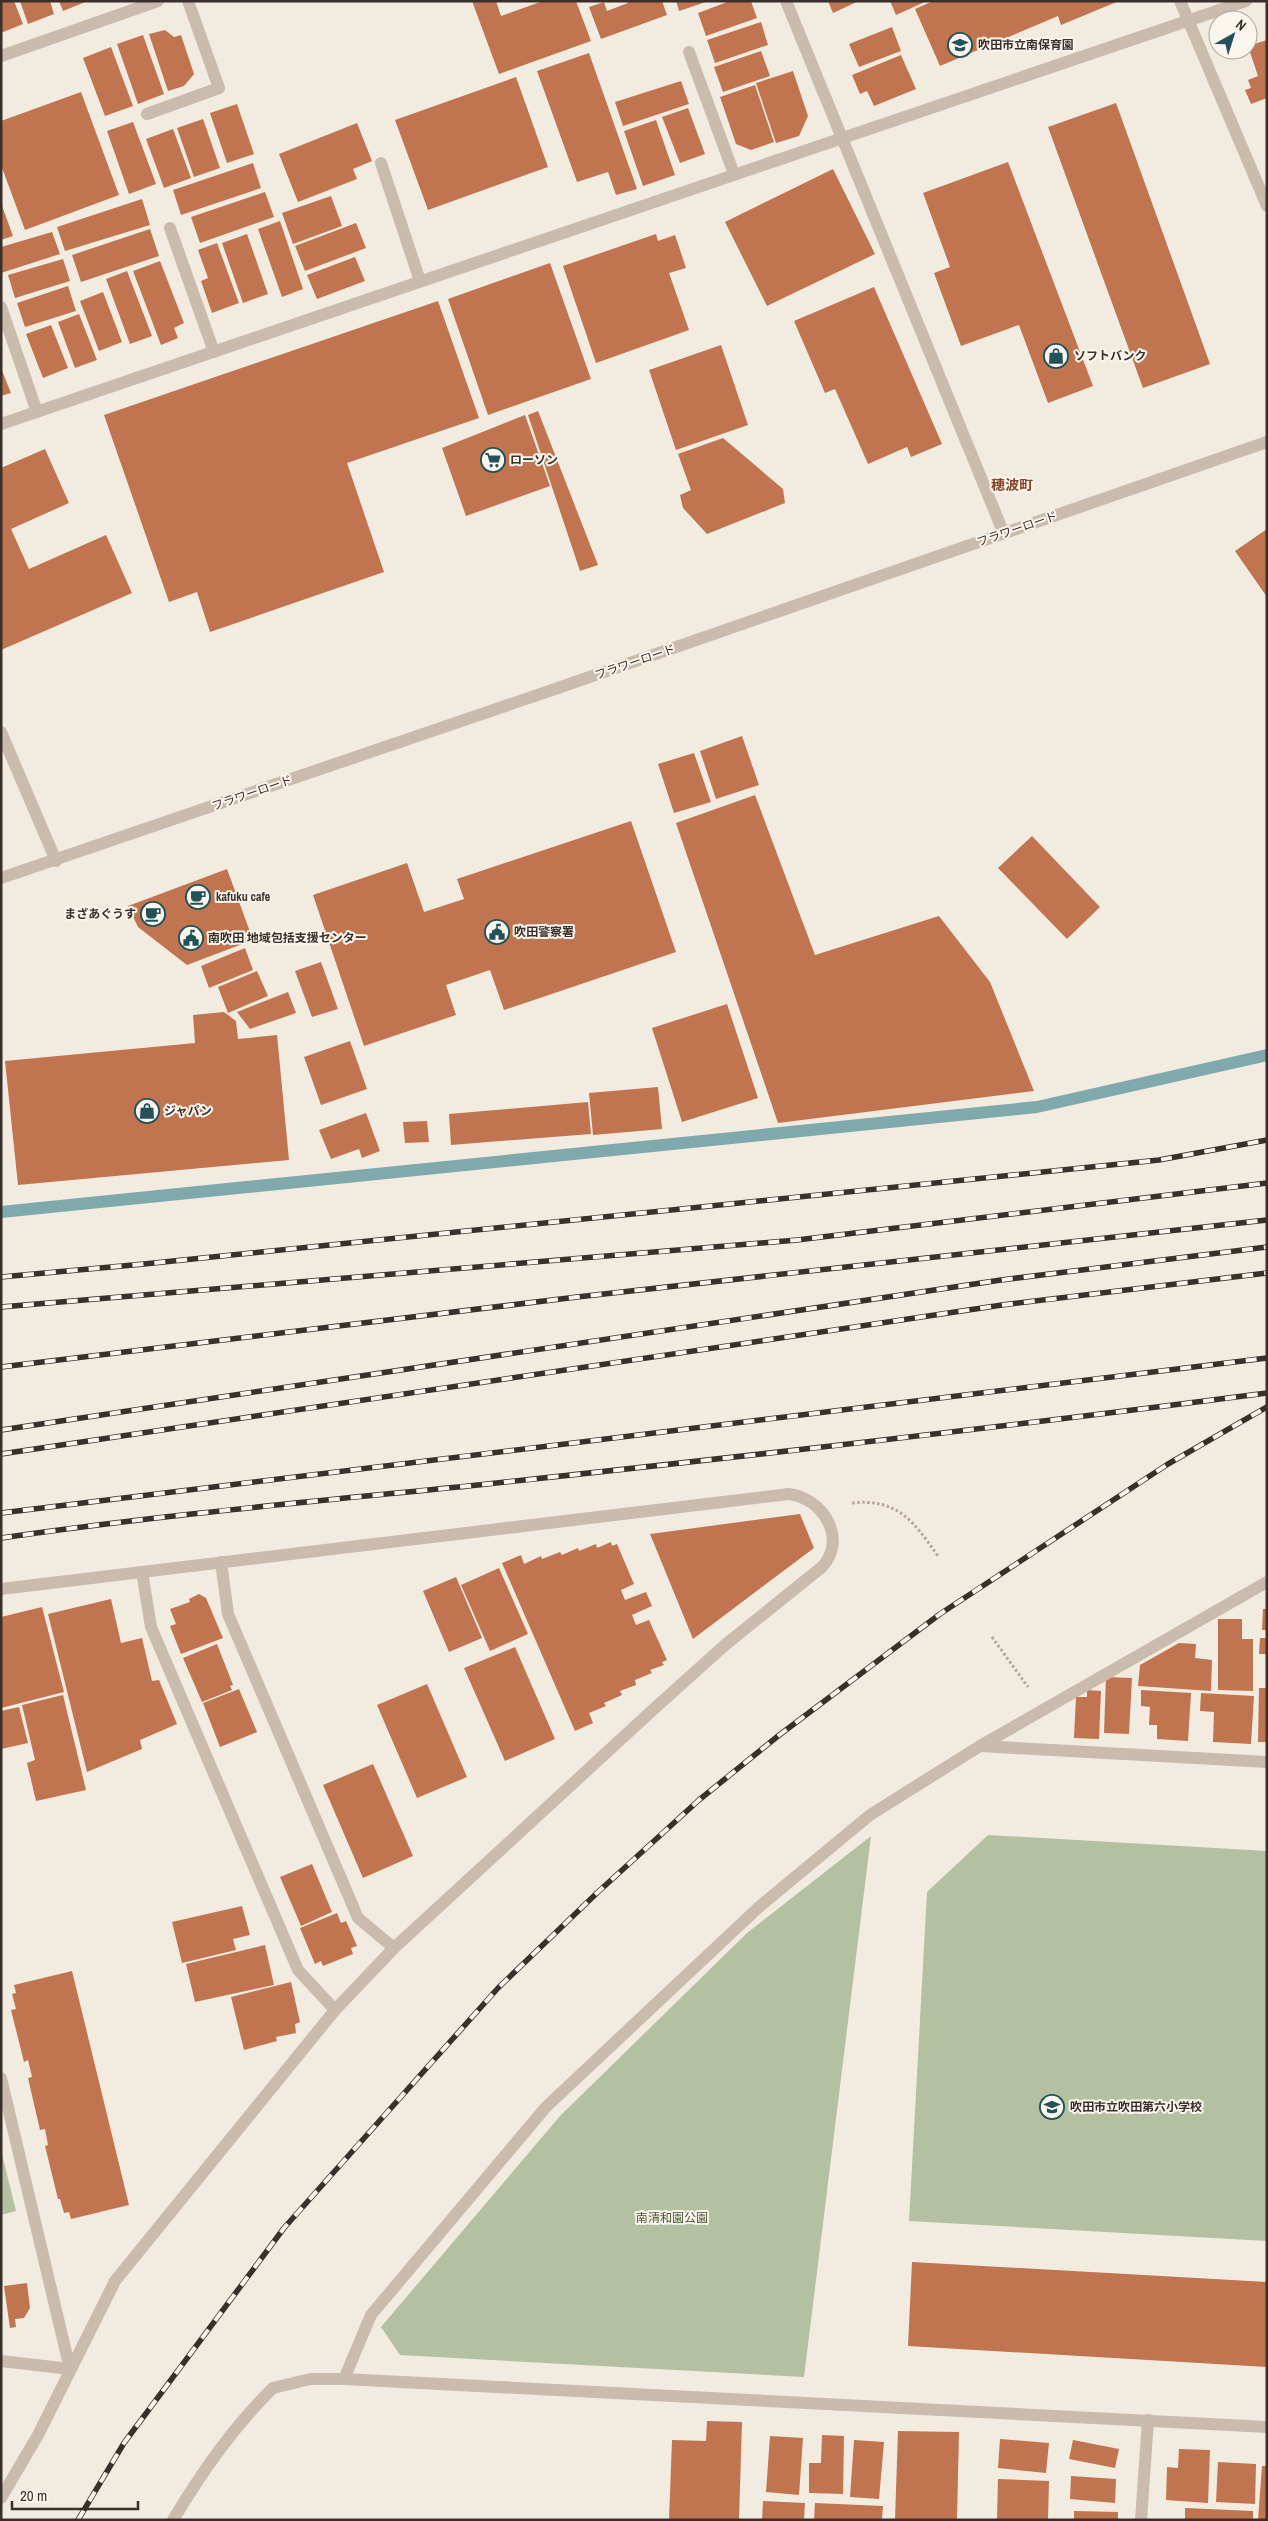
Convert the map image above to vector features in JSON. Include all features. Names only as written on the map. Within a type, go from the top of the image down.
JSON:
[{"type":"street","points":[[147,114],[219,88],[188,1]]},
{"type":"street","points":[[786,1],[1004,534]]},
{"type":"street","points":[[1180,1],[1267,206]]},
{"type":"street","points":[[1,424],[1246,1]]},
{"type":"street","points":[[1,56],[152,2]]},
{"type":"street","points":[[689,52],[734,174]]},
{"type":"street","points":[[381,163],[420,282]]},
{"type":"street","points":[[170,228],[214,352]]},
{"type":"street","points":[[1,307],[37,412]]},
{"type":"street","name":"フラワーロード","points":[[1,878],[56,861],[1267,442]]},
{"type":"street","points":[[1,732],[56,861]]},
{"type":"street","points":[[1,1590],[789,1494],[802,1495],[822,1510],[831,1528],[833,1545],[829,1559],[822,1567],[725,1645],[394,1948],[335,2010],[115,2281],[38,2435],[1,2498]]},
{"type":"street","points":[[221,1562],[228,1614],[358,1918],[394,1948]]},
{"type":"street","points":[[142,1572],[151,1627],[298,1970],[335,2010]]},
{"type":"street","points":[[344,2379],[371,2315],[546,2107],[774,1894],[870,1815],[980,1746],[1267,1582]]},
{"type":"street","points":[[980,1746],[1267,1762]]},
{"type":"street","points":[[1,2078],[70,2369]]},
{"type":"street","points":[[1,2361],[70,2369]]},
{"type":"street","points":[[173,2520],[226,2441],[251,2409],[273,2388],[310,2379],[344,2379],[1267,2427]]},
{"type":"street","points":[[1141,2520],[1148,2420]]},
{"type":"path","points":[[822,1510],[864,1502],[884,1504],[902,1512],[916,1524],[938,1556]]},
{"type":"path","points":[[992,1637],[1044,1710]]},
{"type":"green space","points":[[988,1835],[1267,1851],[1267,2241],[909,2221],[927,1892]]},
{"type":"green space","name":"南清和園公園","points":[[871,1836],[804,2377],[400,2355],[381,2327],[560,2116],[747,1933]]},
{"type":"green space","points":[[1,2150],[16,2211],[1,2215]]},
{"type":"building","points":[[1,1],[14,1],[23,24],[1,33]]},
{"type":"building","points":[[20,1],[50,1],[54,14],[28,24]]},
{"type":"building","points":[[59,1],[88,1],[63,11]]},
{"type":"building","points":[[472,1],[496,1],[501,16],[543,1],[576,1],[591,41],[499,74]]},
{"type":"building","points":[[627,1],[662,1],[667,15],[601,39],[589,7],[604,2],[607,11],[628,3]]},
{"type":"building","points":[[676,1],[706,1],[706,2],[679,11]]},
{"type":"building","points":[[730,1],[751,1],[757,18],[706,36],[698,13]]},
{"type":"building","points":[[828,1],[859,1],[833,13]]},
{"type":"building","points":[[890,1],[927,1],[896,15]]},
{"type":"building","name":"吹田市立南保育園","points":[[933,1],[1119,1],[1061,25],[1058,16],[940,66],[915,9]]},
{"type":"building","points":[[761,22],[768,45],[715,63],[707,40]]},
{"type":"building","points":[[892,27],[901,51],[859,67],[849,44]]},
{"type":"building","points":[[165,30],[174,37],[181,35],[194,74],[184,86],[168,91],[149,34]]},
{"type":"building","points":[[143,35],[164,94],[138,104],[117,44]]},
{"type":"building","points":[[1267,40],[1267,98],[1251,104],[1245,90],[1251,88],[1248,80],[1258,76],[1253,60],[1258,60],[1258,43]]},
{"type":"building","points":[[111,47],[133,106],[105,116],[83,58]]},
{"type":"building","points":[[761,51],[770,76],[723,92],[714,67]]},
{"type":"building","points":[[589,53],[637,189],[616,195],[608,172],[577,182],[537,71]]},
{"type":"building","points":[[901,55],[916,89],[874,106],[867,91],[860,94],[852,75]]},
{"type":"building","points":[[793,71],[808,116],[799,136],[776,143],[756,83]]},
{"type":"building","points":[[516,77],[548,167],[428,210],[395,120]]},
{"type":"building","points":[[681,81],[689,104],[623,126],[615,102]]},
{"type":"building","points":[[755,85],[774,142],[751,150],[736,144],[720,97]]},
{"type":"building","points":[[81,92],[119,195],[25,230],[1,165],[1,121]]},
{"type":"building","points":[[1116,103],[1210,364],[1143,388],[1048,127]]},
{"type":"building","points":[[237,104],[254,154],[227,163],[210,113]]},
{"type":"building","points":[[688,108],[705,154],[680,163],[662,117]]},
{"type":"building","points":[[203,119],[220,168],[194,177],[177,128]]},
{"type":"building","points":[[656,120],[675,175],[643,186],[624,131]]},
{"type":"building","points":[[133,122],[156,184],[129,194],[107,131]]},
{"type":"building","points":[[357,123],[372,161],[353,169],[357,179],[298,202],[279,154]]},
{"type":"building","points":[[173,129],[191,178],[164,188],[146,139]]},
{"type":"building","points":[[1008,162],[1093,386],[1048,403],[1019,325],[961,346],[934,273],[950,267],[923,193]]},
{"type":"building","points":[[253,163],[261,188],[181,215],[173,190]]},
{"type":"building","points":[[833,169],[875,254],[767,306],[725,222]]},
{"type":"building","points":[[265,192],[274,217],[200,243],[191,217]]},
{"type":"building","points":[[331,196],[342,226],[293,244],[282,213]]},
{"type":"building","points":[[142,199],[150,225],[65,251],[57,227]]},
{"type":"building","points":[[1,203],[13,236],[1,240]]},
{"type":"building","points":[[280,221],[303,289],[282,297],[258,229]]},
{"type":"building","points":[[356,223],[366,248],[305,271],[295,246]]},
{"type":"building","points":[[150,229],[159,256],[81,282],[72,255]]},
{"type":"building","points":[[52,232],[60,254],[1,273],[1,247]]},
{"type":"building","points":[[247,234],[268,294],[243,303],[222,243]]},
{"type":"building","points":[[656,234],[658,241],[675,235],[686,268],[669,273],[689,330],[596,363],[563,266]]},
{"type":"building","points":[[217,243],[239,303],[212,313],[201,281],[208,278],[198,250]]},
{"type":"building","points":[[355,257],[365,281],[317,299],[307,275]]},
{"type":"building","points":[[63,259],[70,281],[15,298],[8,275]]},
{"type":"building","points":[[160,261],[184,323],[174,328],[178,338],[161,345],[133,271]]},
{"type":"building","points":[[550,263],[591,379],[488,415],[448,299]]},
{"type":"building","points":[[127,271],[152,336],[130,344],[106,279]]},
{"type":"building","points":[[68,286],[76,311],[25,327],[17,303]]},
{"type":"building","points":[[874,287],[942,444],[911,457],[907,447],[868,464],[835,389],[825,393],[794,321]]},
{"type":"building","points":[[103,292],[122,342],[99,351],[80,301]]},
{"type":"building","points":[[438,301],[479,418],[347,463],[384,572],[210,632],[197,592],[169,602],[104,415]]},
{"type":"building","points":[[79,314],[97,360],[75,368],[58,322]]},
{"type":"building","points":[[51,325],[68,368],[43,378],[26,334]]},
{"type":"building","points":[[721,345],[748,425],[676,450],[649,370]]},
{"type":"building","points":[[1,368],[11,393],[1,396]]},
{"type":"building","points":[[538,411],[598,565],[580,571],[528,415]]},
{"type":"building","name":"ローソン","points":[[525,415],[550,486],[466,516],[442,448]]},
{"type":"building","points":[[723,438],[783,489],[785,503],[707,534],[683,508],[680,495],[691,490],[678,454]]},
{"type":"building","points":[[45,449],[69,503],[11,529],[29,569],[106,535],[132,593],[1,650],[1,468]]},
{"type":"building","points":[[1267,529],[1267,597],[1235,551]]},
{"type":"building","points":[[742,736],[759,785],[716,799],[700,751]]},
{"type":"building","points":[[694,753],[711,802],[674,813],[658,764]]},
{"type":"building","points":[[755,795],[815,955],[939,916],[990,982],[1034,1091],[778,1123],[676,823]]},
{"type":"building","name":"吹田警察署","points":[[631,821],[676,952],[504,1010],[490,970],[446,985],[456,1015],[364,1046],[313,895],[407,863],[424,912],[464,899],[457,879]]},
{"type":"building","points":[[1032,836],[1100,907],[1067,939],[998,868]]},
{"type":"building","points":[[227,869],[253,940],[187,965],[138,927],[128,906]]},
{"type":"building","points":[[245,948],[253,970],[209,988],[201,966]]},
{"type":"building","points":[[321,962],[338,1009],[312,1017],[295,971]]},
{"type":"building","points":[[257,971],[268,996],[228,1013],[218,987]]},
{"type":"building","points":[[288,992],[296,1013],[250,1029],[237,1012]]},
{"type":"building","points":[[727,1004],[758,1098],[682,1122],[652,1028]]},
{"type":"building","name":"ジャパン","points":[[224,1012],[236,1021],[238,1039],[277,1035],[289,1160],[18,1185],[5,1061],[195,1043],[193,1015]]},
{"type":"building","points":[[350,1041],[367,1089],[321,1105],[304,1057]]},
{"type":"building","points":[[658,1087],[662,1129],[593,1135],[589,1093]]},
{"type":"building","points":[[588,1102],[591,1134],[451,1145],[449,1114]]},
{"type":"building","points":[[366,1113],[380,1151],[362,1158],[359,1149],[331,1159],[319,1130]]},
{"type":"building","points":[[427,1121],[429,1142],[405,1143],[403,1122]]},
{"type":"building","points":[[800,1514],[814,1548],[693,1639],[650,1534]]},
{"type":"building","points":[[611,1542],[612,1546],[617,1544],[634,1584],[621,1590],[625,1600],[646,1592],[652,1606],[632,1615],[636,1625],[649,1620],[667,1660],[662,1662],[664,1665],[650,1670],[652,1673],[635,1680],[636,1685],[620,1691],[622,1695],[604,1703],[606,1706],[589,1713],[593,1723],[575,1731],[502,1563],[521,1555],[524,1564],[541,1556],[542,1559],[560,1552],[562,1555],[578,1548],[579,1551],[596,1544],[597,1548]]},
{"type":"building","points":[[499,1568],[528,1634],[490,1651],[461,1585]]},
{"type":"building","points":[[456,1577],[482,1638],[449,1652],[423,1591]]},
{"type":"building","points":[[199,1594],[206,1598],[223,1638],[181,1654],[170,1626],[176,1624],[170,1609],[190,1602],[189,1599]]},
{"type":"building","points":[[111,1599],[121,1643],[142,1638],[152,1681],[159,1680],[177,1724],[140,1740],[142,1749],[87,1772],[48,1614]]},
{"type":"building","points":[[42,1607],[64,1692],[1,1708],[1,1617]]},
{"type":"building","points":[[1263,1609],[1267,1609],[1267,1630],[1262,1630]]},
{"type":"building","points":[[1218,1619],[1242,1619],[1242,1639],[1253,1639],[1253,1691],[1218,1690]]},
{"type":"building","points":[[1260,1638],[1267,1638],[1267,1654],[1259,1654]]},
{"type":"building","points":[[1179,1643],[1196,1644],[1195,1658],[1212,1660],[1211,1691],[1138,1686],[1140,1665]]},
{"type":"building","points":[[217,1644],[233,1685],[230,1686],[232,1690],[202,1702],[183,1658]]},
{"type":"building","points":[[515,1647],[555,1739],[505,1761],[464,1668]]},
{"type":"building","points":[[1106,1677],[1132,1678],[1129,1734],[1104,1733]]},
{"type":"building","points":[[427,1684],[467,1777],[417,1798],[377,1705]]},
{"type":"building","points":[[1259,1688],[1267,1688],[1267,1742],[1258,1742]]},
{"type":"building","points":[[239,1689],[257,1732],[220,1747],[203,1703]]},
{"type":"building","points":[[1087,1690],[1101,1691],[1099,1739],[1074,1738],[1076,1697],[1087,1697]]},
{"type":"building","points":[[1141,1690],[1191,1693],[1188,1741],[1157,1739],[1157,1725],[1149,1725],[1150,1707],[1141,1706]]},
{"type":"building","points":[[1201,1693],[1254,1696],[1251,1744],[1213,1742],[1214,1712],[1200,1711]]},
{"type":"building","points":[[63,1695],[86,1790],[36,1801],[27,1763],[35,1760],[22,1705]]},
{"type":"building","points":[[19,1707],[28,1743],[1,1749],[1,1711]]},
{"type":"building","points":[[373,1764],[413,1856],[363,1878],[323,1785]]},
{"type":"building","points":[[312,1864],[332,1912],[301,1926],[280,1877]]},
{"type":"building","points":[[242,1906],[250,1935],[233,1939],[236,1950],[182,1963],[172,1922]]},
{"type":"building","points":[[337,1913],[341,1923],[346,1921],[357,1946],[351,1948],[353,1954],[323,1966],[321,1961],[315,1964],[300,1928]]},
{"type":"building","points":[[265,1945],[274,1985],[195,2002],[186,1964]]},
{"type":"building","points":[[72,1971],[129,2205],[71,2219],[69,2212],[64,2213],[60,2199],[58,2199],[45,2146],[48,2145],[45,2129],[40,2130],[28,2078],[32,2077],[28,2060],[24,2062],[11,2010],[16,2009],[12,1994],[16,1993],[14,1985]]},
{"type":"building","points":[[291,1982],[300,2022],[295,2024],[296,2033],[276,2037],[277,2041],[244,2050],[231,1997]]},
{"type":"building","points":[[912,2262],[1267,2282],[1267,2367],[908,2346]]},
{"type":"building","points":[[27,2283],[30,2308],[24,2318],[15,2319],[16,2327],[10,2328],[4,2286]]},
{"type":"building","points":[[707,2421],[742,2422],[739,2520],[669,2520],[672,2440],[706,2441]]},
{"type":"building","points":[[898,2431],[959,2432],[957,2520],[895,2520]]},
{"type":"building","points":[[822,2435],[844,2436],[843,2494],[809,2493],[809,2463],[821,2463]]},
{"type":"building","points":[[770,2436],[803,2438],[799,2495],[766,2492]]},
{"type":"building","points":[[1000,2439],[1049,2443],[1046,2473],[998,2468]]},
{"type":"building","points":[[854,2440],[884,2442],[879,2499],[850,2497]]},
{"type":"building","points":[[1073,2440],[1119,2449],[1115,2468],[1069,2459]]},
{"type":"building","points":[[1179,2449],[1210,2450],[1208,2503],[1166,2500],[1167,2467],[1178,2468]]},
{"type":"building","points":[[1218,2462],[1256,2464],[1255,2504],[1216,2502]]},
{"type":"building","points":[[1262,2466],[1267,2466],[1267,2520],[1258,2520]]},
{"type":"building","points":[[1071,2476],[1116,2479],[1115,2503],[1070,2499]]},
{"type":"building","points":[[998,2479],[1049,2481],[1048,2520],[997,2520]]},
{"type":"building","points":[[763,2501],[805,2503],[804,2520],[762,2520]]},
{"type":"building","points":[[815,2503],[883,2506],[882,2520],[814,2520]]},
{"type":"building","points":[[1185,2508],[1253,2511],[1253,2520],[1185,2520]]},
{"type":"building","points":[[1074,2511],[1118,2512],[1118,2520],[1074,2520]]},
{"type":"waterway","points":[[1,1212],[1037,1107],[1267,1055]]},
{"type":"railway","points":[[1,1277],[1159,1160],[1267,1140]]},
{"type":"railway","points":[[1,1307],[797,1240],[1267,1183]]},
{"type":"railway","points":[[1,1367],[577,1297],[1267,1220]]},
{"type":"railway","points":[[1,1430],[1001,1280],[1267,1247]]},
{"type":"railway","points":[[1,1454],[1002,1305],[1267,1273]]},
{"type":"railway","points":[[1,1513],[1267,1358]]},
{"type":"railway","points":[[1,1538],[180,1515],[774,1453],[1267,1393]]},
{"type":"railway","points":[[78,2520],[124,2443],[284,2228],[498,1988],[598,1892],[699,1800],[778,1736],[940,1614],[1168,1464],[1267,1407]]},
{"type":"place","name":"吹田市立南保育園","points":[[960,45]]},
{"type":"place","name":"ソフトバンク","points":[[1056,356]]},
{"type":"place","name":"ローソン","points":[[493,460]]},
{"type":"place","name":"kafuku cafe","points":[[198,897]]},
{"type":"place","name":"まざあぐうす","points":[[153,914]]},
{"type":"place","name":"吹田警察署","points":[[497,932]]},
{"type":"place","name":"南吹田 地域包括支援センター","points":[[191,938]]},
{"type":"place","name":"ジャパン","points":[[147,1111]]},
{"type":"place","name":"吹田市立吹田第六小学校","points":[[1052,2107]]},
{"type":"district","name":"穂波町","points":[[1012,485]]}]
